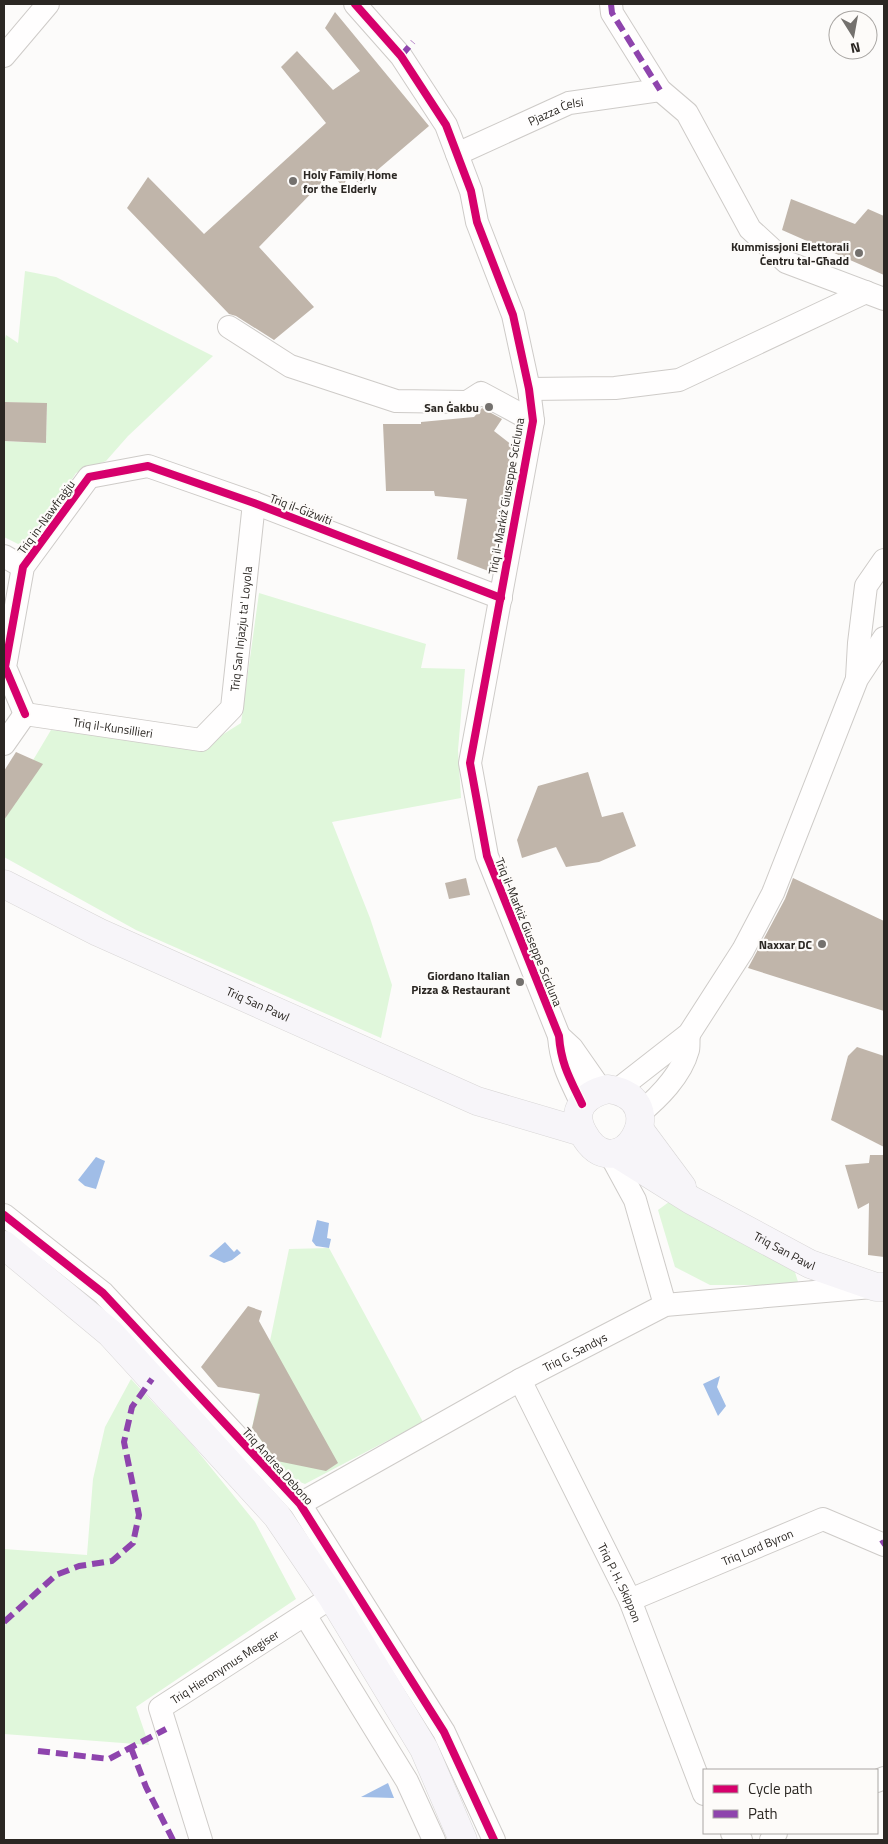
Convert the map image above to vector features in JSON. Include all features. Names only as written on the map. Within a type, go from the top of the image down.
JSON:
[{"type":"main road","name":"Triq San Pawl","points":[[4,884],[98,932],[477,1101],[519,1113],[592,1105],[625,1094],[633,1101],[639,1122],[691,1200]]},
{"type":"main road","name":"Triq San Pawl","points":[[592,1105],[594,1146],[613,1153],[691,1200],[810,1264],[880,1287]]},
{"type":"main road","points":[[613,1153],[630,1145],[639,1122]]},
{"type":"main road","points":[[4,1245],[110,1333],[277,1516],[332,1597],[424,1749],[464,1840]]},
{"type":"street","points":[[4,56],[48,4]]},
{"type":"street","name":"Triq il-Markiż Giuseppe Scicluna","points":[[355,4],[407,49],[446,125],[471,191],[477,222],[513,315],[529,389],[533,421],[470,763],[487,856],[559,1036],[560,1055],[592,1105]]},
{"type":"street","points":[[611,4],[612,12],[660,90],[686,113],[750,229],[786,262],[875,296]]},
{"type":"street","name":"Pjazza Ċelsi","points":[[457,154],[569,103],[660,90]]},
{"type":"street","points":[[529,389],[615,388],[679,380],[875,296]]},
{"type":"street","points":[[229,328],[290,366],[396,401],[467,402],[481,393],[533,421]]},
{"type":"street","name":"Triq il-Ġiżwiti","points":[[89,477],[148,466],[254,503],[501,598]]},
{"type":"street","name":"Triq in-Nawfraġju","points":[[25,714],[5,667],[23,567],[89,477]]},
{"type":"street","name":"Triq San Injazju ta' Loyola","points":[[201,740],[232,708],[254,503]]},
{"type":"street","points":[[4,556],[23,567]]},
{"type":"street","points":[[857,679],[866,586],[884,560]]},
{"type":"street","points":[[592,1105],[688,1034],[743,950],[773,893],[857,679],[884,638]]},
{"type":"street","points":[[4,744],[25,714]]},
{"type":"street","name":"Triq il-Kunsillieri","points":[[25,714],[201,740]]},
{"type":"street","points":[[639,1122],[670,1083],[679,1068],[688,1050],[688,1034]]},
{"type":"street","points":[[613,1153],[635,1200],[665,1305]]},
{"type":"street","name":"Triq Andrea Debono","points":[[4,1215],[103,1293],[300,1504],[444,1732],[494,1840]]},
{"type":"street","name":"Triq G. Sandys","points":[[300,1504],[520,1380],[665,1305],[880,1287]]},
{"type":"street","name":"Triq P. H. Skippon","points":[[520,1380],[630,1600],[703,1791]]},
{"type":"street","name":"Triq Lord Byron","points":[[630,1600],[823,1519],[883,1544]]},
{"type":"street","points":[[332,1597],[305,1615],[407,1781],[434,1840]]},
{"type":"street","name":"Triq Hieronymus Megiser","points":[[202,1840],[160,1708],[305,1615]]},
{"type":"green space","points":[[25,271],[56,277],[213,356],[128,436],[106,461],[76,473],[32,540],[18,544],[4,537],[4,441],[46,443],[47,404],[4,402],[4,342],[6,335],[18,343]]},
{"type":"green space","points":[[259,593],[426,644],[421,668],[465,669],[458,750],[461,798],[332,822],[370,918],[392,985],[381,1038],[136,930],[4,857],[4,809],[51,730],[203,747],[241,723]]},
{"type":"green space","points":[[669,1202],[794,1269],[799,1285],[710,1285],[675,1267],[658,1210]]},
{"type":"green space","points":[[329,1248],[423,1422],[305,1484],[290,1475],[283,1468],[252,1428],[289,1249]]},
{"type":"green space","points":[[131,1379],[191,1443],[255,1522],[296,1599],[136,1707],[149,1745],[4,1734],[4,1549],[87,1555],[93,1479],[105,1427]]},
{"type":"water","points":[[96,1157],[105,1161],[96,1189],[85,1186],[78,1180]]},
{"type":"water","points":[[317,1220],[329,1223],[327,1238],[331,1239],[329,1248],[316,1246],[312,1241]]},
{"type":"water","points":[[225,1242],[234,1252],[237,1249],[241,1253],[224,1263],[209,1256]]},
{"type":"water","points":[[720,1376],[717,1387],[726,1406],[718,1416],[703,1384]]},
{"type":"water","points":[[388,1783],[394,1798],[361,1797]]},
{"type":"building","name":"Holy Family Home for the Elderly","points":[[335,12],[429,126],[361,184],[348,176],[343,187],[331,173],[259,247],[314,307],[274,340],[236,316],[229,314],[127,208],[148,177],[204,234],[326,123],[281,67],[297,51],[333,90],[360,71],[325,28]]},
{"type":"building","name":"Kummissjoni Elettorali Ċentru tal-Għadd","points":[[791,199],[855,224],[868,209],[884,216],[884,275],[782,230]]},
{"type":"building","points":[[4,402],[47,403],[46,443],[4,441]]},
{"type":"building","points":[[482,408],[502,419],[494,431],[512,445],[491,572],[457,559],[467,499],[435,496],[434,491],[386,491],[383,424],[421,424],[421,422],[474,417]]},
{"type":"building","points":[[16,752],[43,764],[4,820],[4,771]]},
{"type":"building","points":[[588,772],[602,817],[623,812],[636,846],[599,862],[566,867],[556,847],[522,858],[517,840],[538,786]]},
{"type":"building","points":[[466,878],[470,895],[449,899],[445,883]]},
{"type":"building","name":"Naxxar DC","points":[[793,878],[884,921],[884,1011],[748,968],[785,899]]},
{"type":"building","points":[[857,1047],[884,1056],[884,1147],[831,1120],[848,1056]]},
{"type":"building","points":[[870,1155],[884,1155],[884,1257],[868,1255],[869,1203],[858,1209],[845,1165],[869,1163]]},
{"type":"building","points":[[248,1306],[262,1311],[259,1321],[338,1463],[326,1471],[277,1461],[252,1428],[260,1394],[218,1387],[201,1367]]},
{"type":"marked path","points":[[611,4],[612,13],[660,90]]},
{"type":"marked path","points":[[401,56],[413,42]]},
{"type":"marked path","points":[[4,1622],[56,1575],[79,1566],[112,1561],[133,1543],[139,1515],[124,1442],[132,1407],[152,1379]]},
{"type":"marked path","points":[[38,1751],[109,1759],[166,1729]]},
{"type":"marked path","points":[[131,1748],[146,1787],[173,1840]]},
{"type":"cycle path","points":[[355,4],[401,56],[446,125],[471,191],[477,222],[513,315],[529,389],[533,421],[470,763],[487,856],[559,1036],[564,1063],[582,1104]]},
{"type":"cycle path","points":[[25,714],[5,667],[23,567],[89,477],[148,466],[254,503],[501,598]]},
{"type":"cycle path","points":[[4,1215],[103,1293],[300,1504],[444,1732],[494,1840]]},
{"type":"place","name":"Holy Family Home for the Elderly","points":[[293,181]]},
{"type":"place","name":"Kummissjoni Elettorali Ċentru tal-Għadd","points":[[859,253]]},
{"type":"place","name":"San Ġakbu","points":[[489,407]]},
{"type":"place","name":"Naxxar DC","points":[[822,944]]},
{"type":"place","name":"Giordano Italian Pizza & Restaurant","points":[[520,982]]}]
